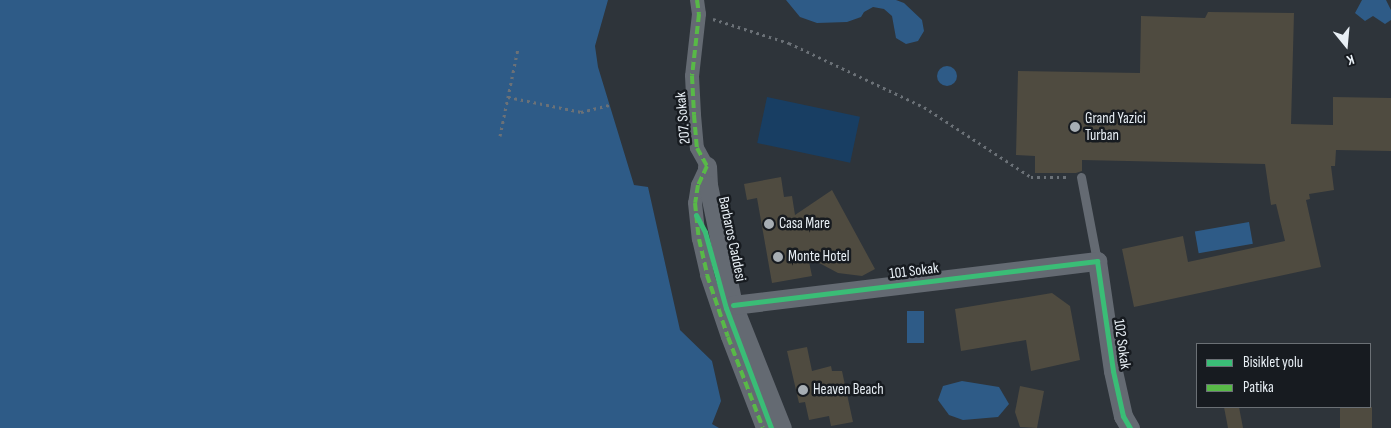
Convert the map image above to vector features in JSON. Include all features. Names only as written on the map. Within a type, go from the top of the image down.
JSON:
[{"type":"street","name":"207. Sokak","points":[[698,7],[692,76],[694,115],[697,148],[707,166]]},
{"type":"street","name":"Barbaros Caddesi","points":[[707,166],[708,185],[733,306],[782,428]]},
{"type":"street","points":[[707,166],[698,185],[694,203],[699,239],[707,275],[763,428]]},
{"type":"street","name":"101 Sokak","points":[[733,306],[1098,261]]},
{"type":"street","name":"102 Sokak","points":[[1098,261],[1113,371],[1123,416],[1130,428]]},
{"type":"lane","points":[[1080,177],[1098,261]]},
{"type":"path","points":[[698,7],[788,43],[924,107],[1031,177],[1080,177]]},
{"type":"path","points":[[500,136],[518,48]]},
{"type":"path","points":[[508,97],[581,112],[609,104]]},
{"type":"shaded area","points":[[0,0],[608,0],[595,46],[598,67],[634,185],[648,187],[680,330],[712,361],[721,401],[712,424],[719,428],[0,428]]},
{"type":"shaded area","points":[[786,0],[896,0],[904,3],[922,20],[924,31],[918,41],[906,44],[896,38],[892,16],[884,9],[873,7],[864,12],[861,17],[847,22],[817,23],[800,17]]},
{"type":"shaded area","points":[[1362,0],[1386,0],[1391,10],[1391,20],[1385,24],[1373,16],[1365,21],[1355,13]]},
{"type":"shaded area","points":[[947,66],[954,69],[957,76],[954,83],[947,86],[940,83],[937,76],[940,69]]},
{"type":"shaded area","points":[[767,97],[860,117],[850,163],[757,143]]},
{"type":"shaded area","points":[[1249,222],[1253,244],[1199,253],[1195,232]]},
{"type":"shaded area","points":[[907,311],[924,311],[924,343],[907,343]]},
{"type":"shaded area","points":[[962,381],[999,387],[1009,404],[998,417],[963,420],[949,415],[938,400],[943,386]]},
{"type":"building","points":[[1208,12],[1294,13],[1291,124],[1333,125],[1333,97],[1391,98],[1391,151],[1336,150],[1335,166],[1331,166],[1334,190],[1309,194],[1310,199],[1306,200],[1321,267],[1134,307],[1122,249],[1183,236],[1188,262],[1285,241],[1276,204],[1271,205],[1265,164],[1082,160],[1082,171],[1076,173],[1035,173],[1035,156],[1016,155],[1018,71],[1140,73],[1141,16],[1205,18]]},
{"type":"building","points":[[781,177],[784,197],[792,196],[795,215],[832,190],[875,269],[862,276],[838,273],[808,257],[812,276],[772,283],[757,198],[747,200],[744,184]]},
{"type":"building","points":[[1052,293],[1070,306],[1080,360],[1031,371],[1026,340],[961,351],[955,309]]},
{"type":"building","points":[[807,347],[812,371],[831,366],[832,371],[842,371],[853,422],[831,426],[829,416],[809,420],[805,402],[799,403],[787,351]]},
{"type":"building","points":[[1020,386],[1044,391],[1037,428],[1020,427],[1015,412]]},
{"type":"building","points":[[1372,407],[1372,428],[1340,428],[1340,408]]},
{"type":"building","points":[[1224,408],[1239,408],[1243,428],[1228,428]]},
{"type":"marked path","points":[[697,0],[699,14],[692,76],[694,115],[697,148],[707,166],[698,185],[695,203],[699,239],[707,275],[728,337],[763,428]]},
{"type":"cycle path","points":[[696,215],[705,232],[726,308],[771,428]]},
{"type":"cycle path","points":[[733,305],[1097,261],[1113,371],[1123,416],[1130,428]]},
{"type":"place","name":"Grand Yazici Turban","points":[[1075,127]]},
{"type":"place","name":"Casa Mare","points":[[769,224]]},
{"type":"place","name":"Monte Hotel","points":[[778,257]]},
{"type":"place","name":"Heaven Beach","points":[[803,390]]}]
